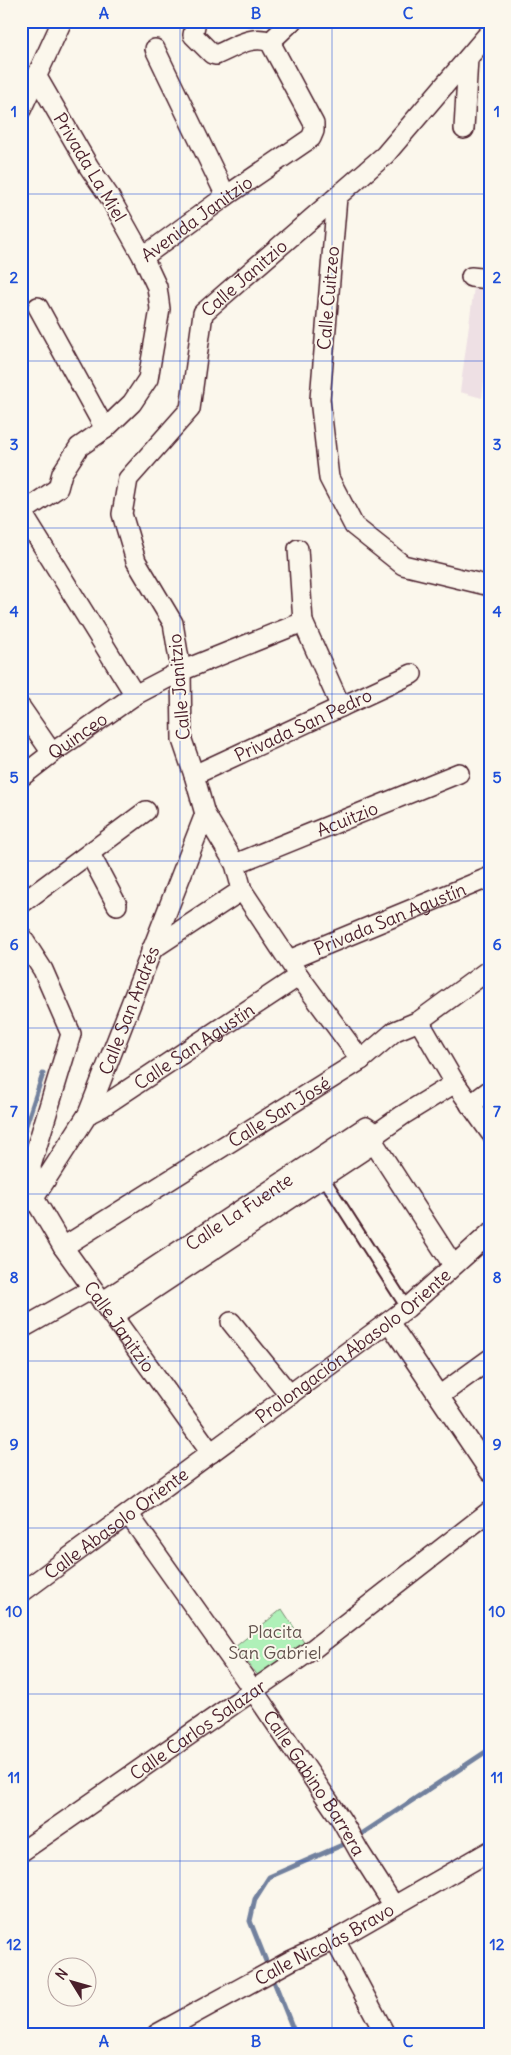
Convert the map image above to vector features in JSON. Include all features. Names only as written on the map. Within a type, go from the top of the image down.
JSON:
[{"type":"street","points":[[21,110],[62,21]]},
{"type":"street","points":[[196,21],[193,35],[212,54],[216,55],[255,38],[262,38],[270,42],[292,21]]},
{"type":"street","name":"Calle Janitzio","points":[[361,1060],[299,976],[242,890],[235,864],[205,814],[182,740],[181,671],[173,624],[136,561],[122,514],[128,479],[190,409],[203,314],[385,155],[490,32]]},
{"type":"street","name":"Avenida Janitzio","points":[[22,512],[58,488],[62,473],[79,447],[105,430],[132,403],[148,379],[160,310],[157,287],[143,257],[226,196],[311,138],[314,124],[270,42]]},
{"type":"street","points":[[155,48],[226,196]]},
{"type":"street","points":[[464,129],[468,58]]},
{"type":"street","name":"Privada La Miel","points":[[37,77],[89,167],[109,196],[143,257]]},
{"type":"street","name":"Calle Cuitzeo","points":[[337,197],[320,399],[329,478],[354,526],[403,565],[490,586]]},
{"type":"street","points":[[471,277],[490,279]]},
{"type":"street","points":[[38,307],[105,430]]},
{"type":"street","points":[[22,512],[135,695]]},
{"type":"street","points":[[298,549],[303,622],[341,707]]},
{"type":"street","name":"Quinceo","points":[[21,777],[135,695],[181,671],[303,622]]},
{"type":"street","name":"Privada San Pedro","points":[[194,775],[412,674]]},
{"type":"street","points":[[21,708],[52,753]]},
{"type":"street","name":"Acuitzio","points":[[235,864],[459,773]]},
{"type":"street","points":[[21,904],[146,811]]},
{"type":"street","name":"Calle San Andrés","points":[[28,1201],[88,1114],[205,814]]},
{"type":"street","points":[[90,854],[117,904]]},
{"type":"street","name":"Privada San Agustín","points":[[289,960],[490,878]]},
{"type":"street","points":[[151,950],[242,890]]},
{"type":"street","points":[[21,936],[43,970],[71,1034],[31,1166],[28,1201]]},
{"type":"street","name":"Calle San José","points":[[63,1247],[361,1060],[395,1031],[419,1021],[490,969]]},
{"type":"street","name":"Calle San Agustín","points":[[88,1114],[126,1091],[299,976]]},
{"type":"street","points":[[419,1021],[455,1083],[490,1132]]},
{"type":"street","name":"Calle La Fuente","points":[[21,1329],[103,1302],[244,1219],[323,1177],[375,1139],[403,1114],[455,1083]]},
{"type":"street","points":[[470,1105],[490,1090]]},
{"type":"street","name":"Calle La Fuente","points":[[244,1219],[366,1128],[375,1139]]},
{"type":"street","points":[[375,1139],[453,1265]]},
{"type":"street","name":"Calle Janitzio","points":[[28,1201],[211,1453]]},
{"type":"street","name":"Prolongación Abasolo Oriente","points":[[211,1453],[407,1308],[490,1233]]},
{"type":"street","points":[[231,1322],[290,1395]]},
{"type":"street","points":[[389,1322],[490,1472]]},
{"type":"street","points":[[439,1396],[490,1359]]},
{"type":"street","name":"Calle Abasolo Oriente","points":[[21,1593],[211,1453]]},
{"type":"street","name":"Calle Carlos Salazar","points":[[21,1852],[313,1649],[490,1511]]},
{"type":"street","name":"Calle Gabino Barrera","points":[[129,1515],[253,1690],[342,1821],[394,1906]]},
{"type":"street","name":"Calle Nicolás Bravo","points":[[157,2034],[292,1960],[336,1940],[490,1851]]},
{"type":"street","points":[[336,1940],[385,2034]]},
{"type":"lane","points":[[323,1177],[407,1308]]},
{"type":"shaded area","points":[[474,287],[490,289],[490,372],[485,372],[482,398],[460,392]]},
{"type":"green space","name":"Placita San Gabriel","points":[[282,1609],[305,1644],[260,1678],[235,1647]]},
{"type":"waterway","points":[[21,1140],[43,1074]]},
{"type":"waterway","points":[[357,1837],[490,1749]]},
{"type":"waterway","points":[[295,2034],[250,1921],[255,1899],[269,1877],[349,1842]]}]
